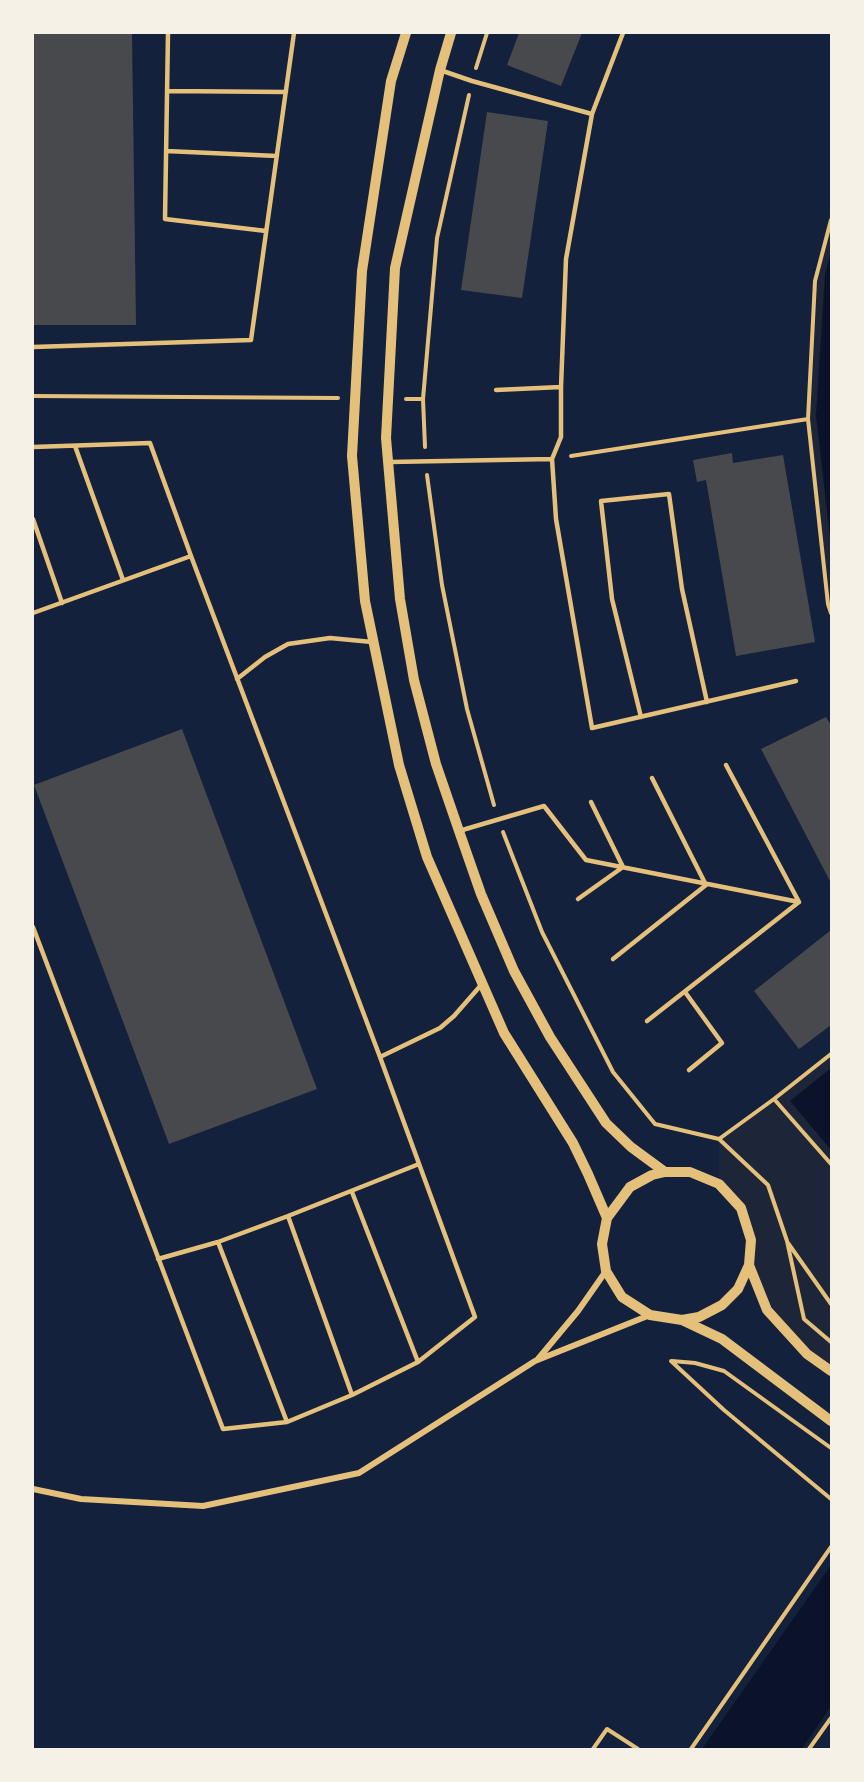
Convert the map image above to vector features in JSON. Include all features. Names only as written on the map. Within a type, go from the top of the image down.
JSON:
[{"type":"street","points":[[406,33],[391,81],[362,272],[352,456],[366,601],[399,765],[427,857],[504,1033],[573,1143],[607,1218]]},
{"type":"street","points":[[451,33],[440,70],[395,268],[386,438],[400,599],[414,680],[436,764],[459,831],[481,894],[514,971],[550,1037],[606,1123],[631,1147],[665,1172]]},
{"type":"street","points":[[690,1172],[718,1184],[741,1208],[751,1240],[749,1265],[738,1289],[722,1305],[699,1317],[682,1320],[650,1316],[622,1297],[606,1271],[602,1244],[607,1218],[630,1187],[652,1174],[690,1172]]},
{"type":"street","points":[[749,1265],[767,1310],[807,1354],[831,1371]]},
{"type":"street","points":[[536,1361],[578,1311],[606,1271]]},
{"type":"street","points":[[33,1489],[81,1499],[203,1506],[359,1473],[536,1361],[650,1316]]},
{"type":"street","points":[[682,1320],[722,1339],[831,1421]]},
{"type":"lane","points":[[169,33],[165,219],[266,231]]},
{"type":"lane","points":[[33,347],[251,340],[294,33]]},
{"type":"lane","points":[[623,33],[592,114],[566,259],[561,437],[552,459],[558,538],[592,728],[796,681]]},
{"type":"lane","points":[[440,70],[592,114]]},
{"type":"lane","points":[[167,91],[286,92]]},
{"type":"lane","points":[[166,151],[277,156]]},
{"type":"lane","points":[[496,390],[561,387]]},
{"type":"lane","points":[[33,447],[150,443],[475,1317],[418,1362],[352,1395],[287,1422],[223,1429],[33,927]]},
{"type":"lane","points":[[75,446],[123,580]]},
{"type":"lane","points":[[388,462],[552,459]]},
{"type":"lane","points":[[641,717],[612,599],[601,501],[669,494],[682,589],[707,702]]},
{"type":"lane","points":[[33,519],[62,603]]},
{"type":"lane","points":[[33,613],[191,556]]},
{"type":"lane","points":[[237,679],[264,657],[288,644],[330,638],[374,642]]},
{"type":"lane","points":[[726,765],[799,902]]},
{"type":"lane","points":[[652,778],[706,885]]},
{"type":"lane","points":[[591,802],[623,867]]},
{"type":"lane","points":[[459,831],[544,806],[586,860],[799,902]]},
{"type":"lane","points":[[578,899],[623,867]]},
{"type":"lane","points":[[613,959],[706,885]]},
{"type":"lane","points":[[647,1021],[799,902]]},
{"type":"lane","points":[[380,1057],[440,1028],[454,1017],[482,984]]},
{"type":"lane","points":[[685,992],[722,1043],[689,1070]]},
{"type":"lane","points":[[158,1259],[218,1242],[352,1192],[419,1164]]},
{"type":"lane","points":[[352,1192],[418,1362]]},
{"type":"lane","points":[[288,1216],[352,1395]]},
{"type":"lane","points":[[218,1242],[287,1422]]},
{"type":"path","points":[[487,33],[472,81],[437,238],[423,399],[425,461],[444,596],[467,709],[498,819],[542,932],[613,1072],[655,1124],[719,1139],[768,1185],[787,1241],[804,1319],[831,1342]]},
{"type":"path","points":[[831,220],[815,281],[807,419],[828,604],[831,613]]},
{"type":"path","points":[[33,396],[355,398]]},
{"type":"path","points":[[388,399],[423,399]]},
{"type":"path","points":[[552,459],[807,419]]},
{"type":"path","points":[[719,1139],[831,1054]]},
{"type":"path","points":[[774,1099],[831,1164]]},
{"type":"path","points":[[787,1241],[831,1304]]},
{"type":"path","points":[[831,1448],[724,1371],[695,1363],[671,1361],[724,1410],[831,1499]]},
{"type":"path","points":[[691,1749],[831,1547]]},
{"type":"path","points":[[810,1749],[831,1718]]},
{"type":"path","points":[[593,1749],[607,1729],[638,1749]]},
{"type":"shaded area","points":[[831,202],[831,613],[828,604],[808,419],[815,281]]},
{"type":"shaded area","points":[[831,251],[831,547],[816,415],[825,274]]},
{"type":"shaded area","points":[[831,1054],[831,1371],[767,1310],[749,1265],[741,1208],[719,1184],[719,1139]]},
{"type":"shaded area","points":[[831,1068],[831,1150],[790,1101]]},
{"type":"shaded area","points":[[831,1565],[831,1706],[802,1749],[702,1749]]},
{"type":"building","points":[[33,33],[132,33],[136,325],[33,325]]},
{"type":"building","points":[[519,33],[582,33],[561,86],[507,65]]},
{"type":"building","points":[[487,112],[548,121],[522,298],[461,290]]},
{"type":"building","points":[[732,453],[733,463],[783,455],[815,642],[736,656],[706,480],[697,482],[693,460]]},
{"type":"building","points":[[826,717],[831,725],[831,883],[761,749]]},
{"type":"building","points":[[182,729],[317,1089],[169,1144],[34,785]]},
{"type":"building","points":[[831,930],[831,1025],[799,1049],[754,991]]}]
